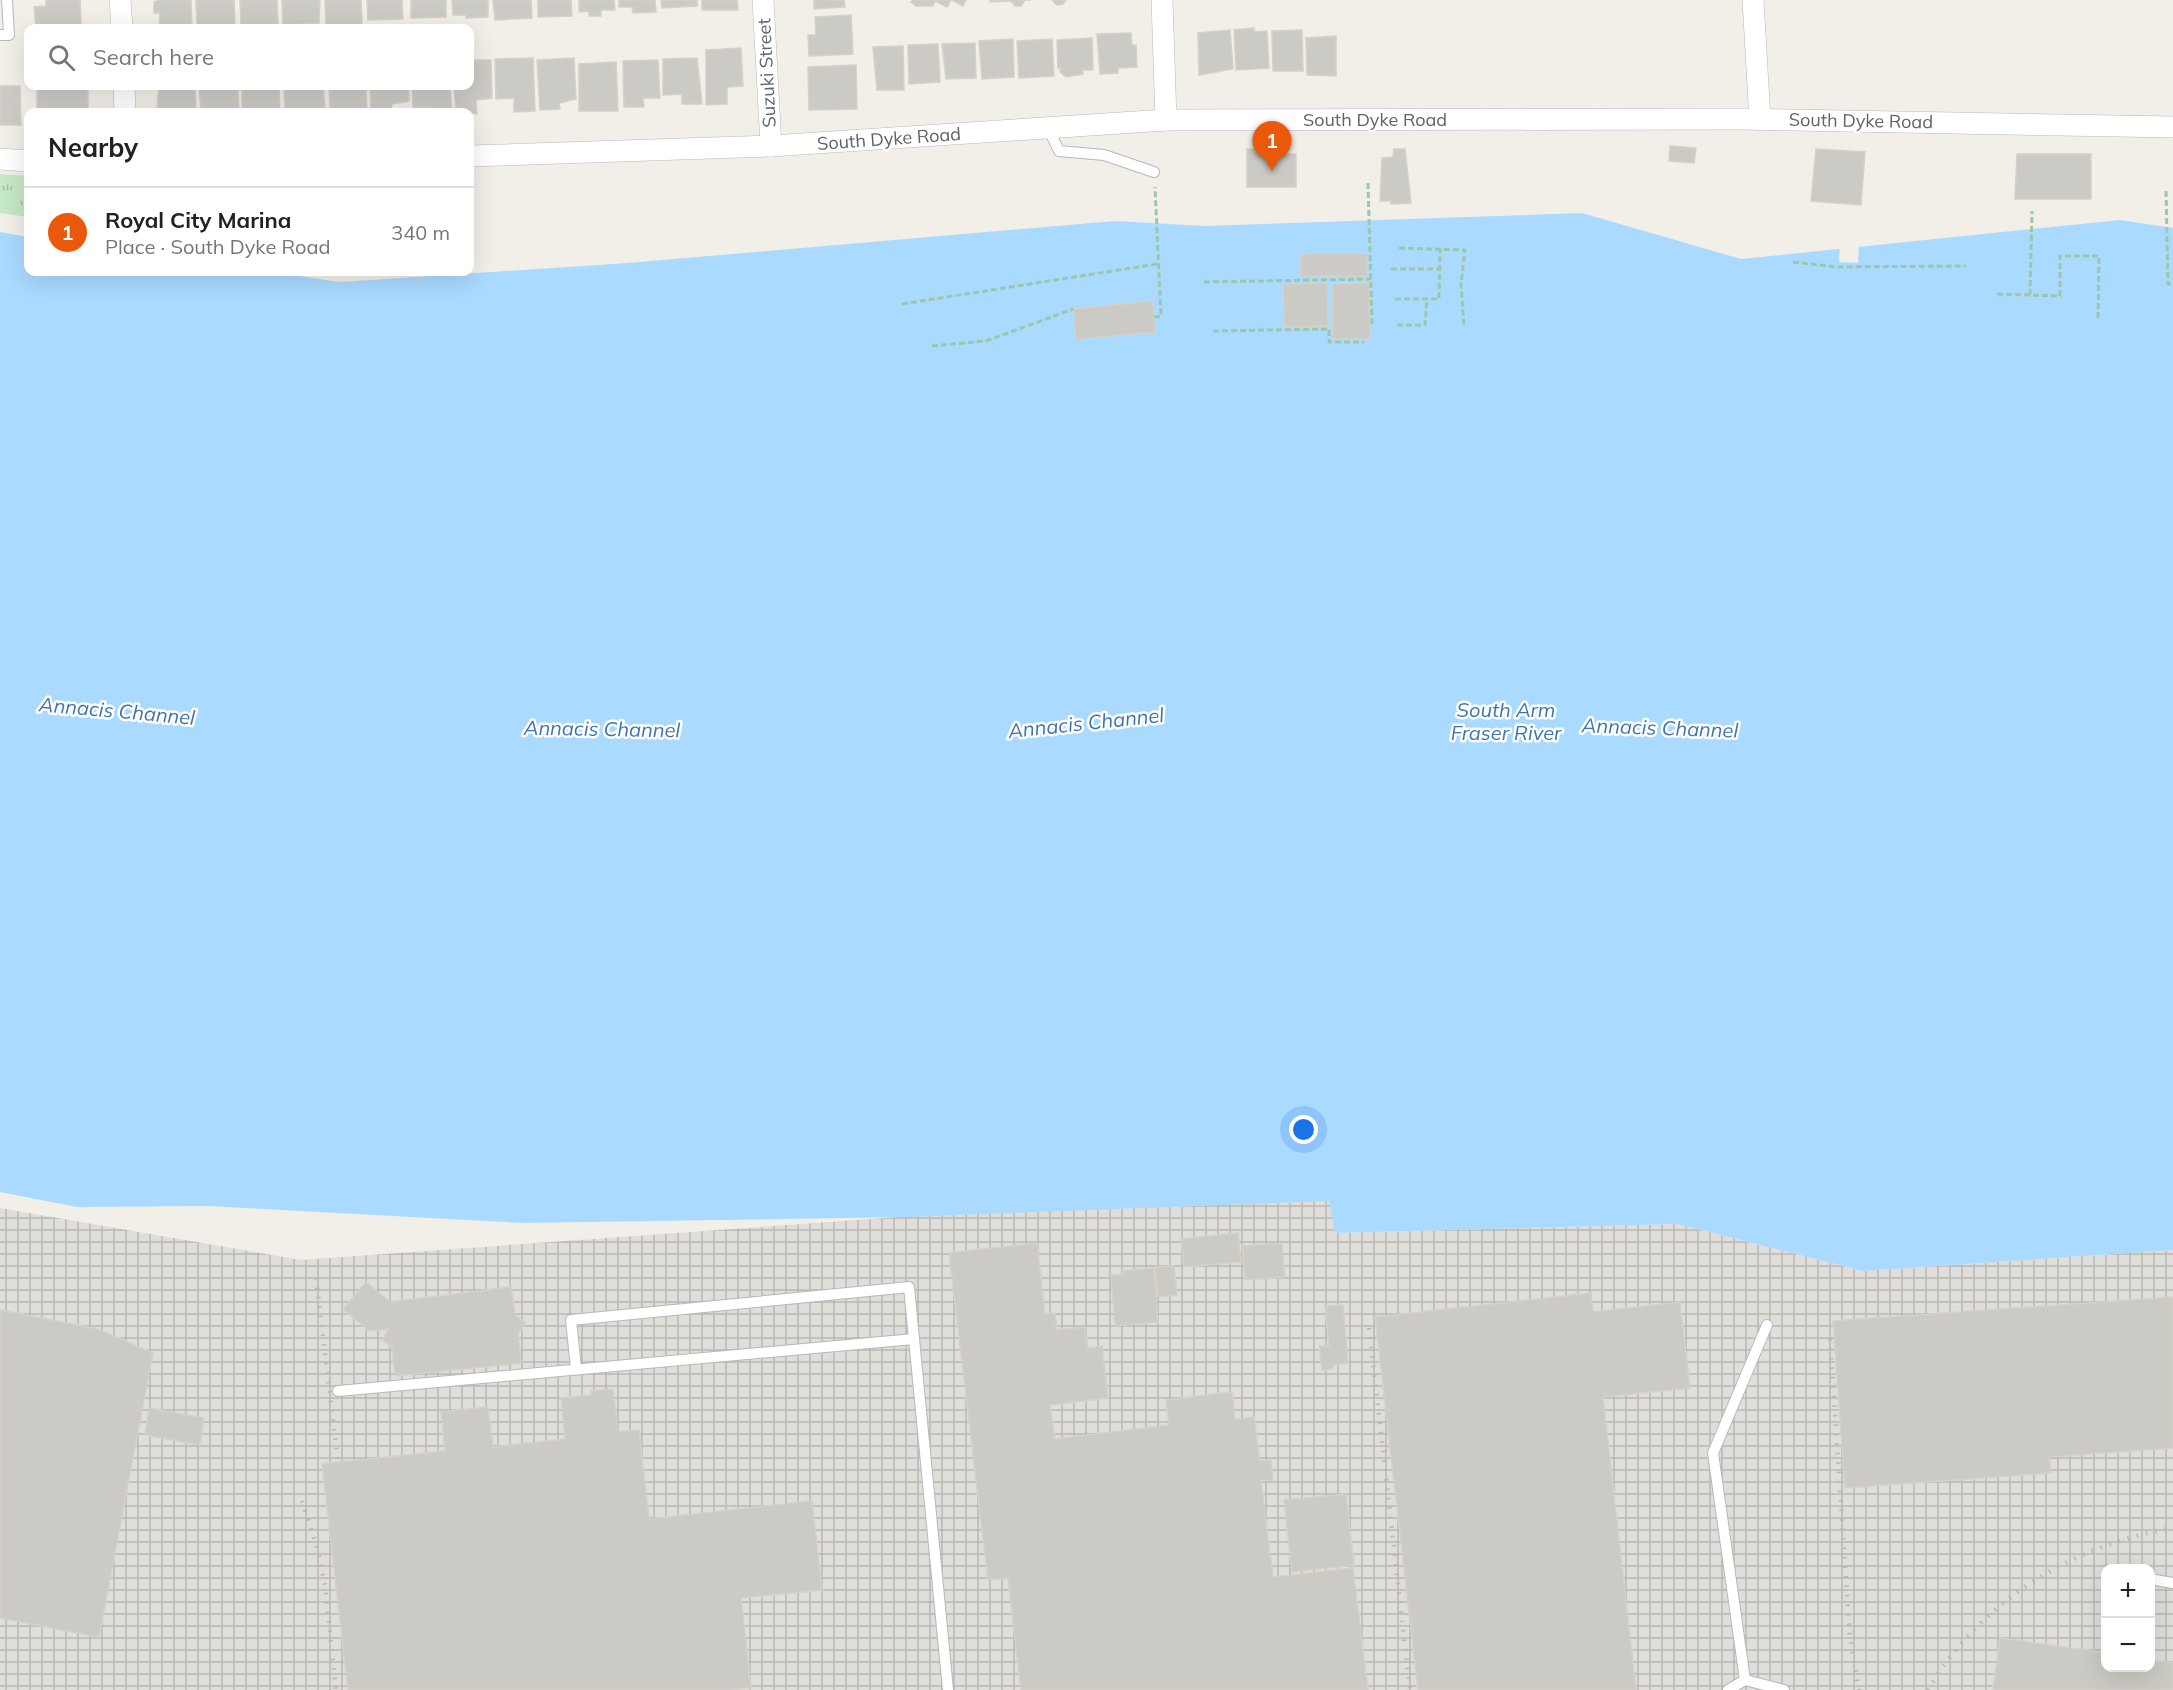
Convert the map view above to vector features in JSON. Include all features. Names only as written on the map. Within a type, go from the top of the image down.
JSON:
[{"type":"street","points":[[120,0],[122,24]]},
{"type":"street","name":"Suzuki Street","points":[[764,0],[771,146]]},
{"type":"street","points":[[1162,0],[1166,120]]},
{"type":"street","points":[[1753,0],[1760,120]]},
{"type":"street","points":[[124,90],[125,108]]},
{"type":"street","name":"South Dyke Road","points":[[474,156],[771,146],[1166,120],[1760,120],[2173,127]]},
{"type":"street","points":[[0,159],[24,161]]},
{"type":"lane","points":[[0,35],[9,35],[7,0]]},
{"type":"lane","points":[[1048,128],[1059,151],[1104,155],[1154,172]]},
{"type":"lane","points":[[576,1368],[571,1320],[909,1287],[948,1690]]},
{"type":"lane","points":[[1745,1680],[1713,1453],[1767,1325]]},
{"type":"lane","points":[[338,1391],[914,1339]]},
{"type":"lane","points":[[2155,1580],[2173,1582]]},
{"type":"lane","points":[[1728,1690],[1745,1680],[1784,1690]]},
{"type":"path","points":[[1154,172],[1161,316],[1154,317]]},
{"type":"path","points":[[1368,183],[1372,326]]},
{"type":"path","points":[[2166,191],[2168,284],[2173,284]]},
{"type":"path","points":[[2030,295],[2032,211]]},
{"type":"path","points":[[1399,248],[1465,249],[1461,285],[1464,326]]},
{"type":"path","points":[[1395,299],[1438,299],[1440,249]]},
{"type":"path","points":[[1996,294],[2060,296],[2060,256],[2099,256],[2098,320]]},
{"type":"path","points":[[1793,261],[1837,267],[1966,266]]},
{"type":"path","points":[[902,304],[1157,264]]},
{"type":"path","points":[[1391,269],[1439,269]]},
{"type":"path","points":[[1204,282],[1371,279]]},
{"type":"path","points":[[1397,325],[1425,326],[1427,299]]},
{"type":"path","points":[[932,346],[986,341],[1073,309]]},
{"type":"path","points":[[1213,331],[1329,329],[1329,342],[1364,342]]},
{"type":"shaded area","points":[[1329,1201],[1336,1233],[1677,1224],[1863,1271],[2173,1250],[2173,1690],[0,1690],[0,1208],[301,1260],[913,1216]]},
{"type":"green space","points":[[0,174],[24,176],[24,216],[0,213]]},
{"type":"water","name":"South Arm Fraser River","points":[[1582,213],[1741,259],[2120,220],[2173,228],[2173,1250],[1863,1271],[1677,1224],[1335,1233],[1329,1201],[907,1217],[523,1223],[208,1206],[77,1207],[0,1192],[0,232],[24,236],[24,276],[297,276],[340,282],[431,276],[474,276],[474,273],[628,263],[1115,221],[1205,226]]},
{"type":"pier","points":[[1859,244],[1858,263],[1839,262],[1840,246]]},
{"type":"building","points":[[46,0],[80,0],[81,24],[36,24],[34,7],[46,6]]},
{"type":"building","points":[[191,0],[192,24],[159,24],[160,13],[154,13],[154,2]]},
{"type":"building","points":[[196,0],[234,0],[235,24],[197,24]]},
{"type":"building","points":[[240,0],[277,0],[278,23],[241,24]]},
{"type":"building","points":[[282,0],[320,0],[319,23],[283,24]]},
{"type":"building","points":[[325,0],[361,0],[362,24],[326,24]]},
{"type":"building","points":[[367,0],[402,0],[403,19],[368,20]]},
{"type":"building","points":[[411,0],[446,0],[446,17],[411,18]]},
{"type":"building","points":[[452,0],[488,0],[488,17],[466,18],[466,15],[453,15]]},
{"type":"building","points":[[493,0],[531,0],[532,18],[495,20]]},
{"type":"building","points":[[538,0],[571,0],[572,16],[538,17]]},
{"type":"building","points":[[579,0],[614,0],[615,10],[601,10],[601,16],[589,16],[589,11],[579,12]]},
{"type":"building","points":[[619,0],[655,0],[656,12],[633,13],[632,7],[619,7]]},
{"type":"building","points":[[661,0],[697,0],[697,6],[662,8]]},
{"type":"building","points":[[702,0],[737,0],[738,10],[702,10]]},
{"type":"building","points":[[814,0],[844,0],[845,7],[814,9]]},
{"type":"building","points":[[913,0],[951,0],[947,7],[935,1],[933,6],[916,6],[911,2]]},
{"type":"building","points":[[952,0],[966,0],[963,6]]},
{"type":"building","points":[[990,0],[1025,0],[1021,6],[1015,6],[1011,1],[990,2]]},
{"type":"building","points":[[1052,0],[1066,0],[1063,4],[1057,5]]},
{"type":"building","points":[[851,15],[853,54],[809,56],[808,35],[816,35],[815,17]]},
{"type":"building","points":[[1254,28],[1254,32],[1267,31],[1269,68],[1236,70],[1234,30]]},
{"type":"building","points":[[1230,30],[1233,69],[1199,75],[1198,33]]},
{"type":"building","points":[[1302,30],[1303,71],[1273,71],[1272,31]]},
{"type":"building","points":[[1131,33],[1132,45],[1136,45],[1137,67],[1118,68],[1118,73],[1100,74],[1097,34]]},
{"type":"building","points":[[1336,36],[1336,76],[1307,75],[1306,38]]},
{"type":"building","points":[[1092,38],[1093,70],[1083,70],[1083,74],[1066,77],[1060,72],[1061,68],[1058,68],[1057,40]]},
{"type":"building","points":[[1013,39],[1014,77],[982,79],[979,41]]},
{"type":"building","points":[[1052,39],[1054,76],[1019,78],[1017,41]]},
{"type":"building","points":[[975,43],[976,78],[946,79],[942,44]]},
{"type":"building","points":[[938,44],[940,82],[909,84],[908,45]]},
{"type":"building","points":[[903,46],[904,90],[877,90],[873,47]]},
{"type":"building","points":[[741,48],[743,86],[727,87],[727,104],[706,105],[706,50]]},
{"type":"building","points":[[533,58],[535,111],[514,112],[514,98],[496,99],[495,59]]},
{"type":"building","points":[[574,58],[576,99],[559,103],[560,109],[540,110],[537,60]]},
{"type":"building","points":[[697,58],[702,104],[682,104],[682,94],[663,95],[663,59]]},
{"type":"building","points":[[474,60],[491,60],[492,98],[476,100],[477,114],[474,114],[474,108],[456,108],[454,90],[474,90]]},
{"type":"building","points":[[658,60],[660,98],[643,98],[644,107],[624,107],[623,61]]},
{"type":"building","points":[[616,62],[618,111],[579,111],[579,64]]},
{"type":"building","points":[[856,65],[857,109],[809,110],[808,67]]},
{"type":"building","points":[[0,86],[20,86],[21,125],[0,125]]},
{"type":"building","points":[[37,90],[88,90],[88,108],[37,108]]},
{"type":"building","points":[[159,90],[195,90],[196,108],[157,108]]},
{"type":"building","points":[[199,90],[238,90],[239,108],[201,108]]},
{"type":"building","points":[[242,90],[279,90],[280,108],[242,108]]},
{"type":"building","points":[[284,90],[323,90],[325,107],[285,108]]},
{"type":"building","points":[[329,90],[366,90],[367,108],[330,108]]},
{"type":"building","points":[[370,90],[409,90],[409,101],[392,104],[392,108],[371,108]]},
{"type":"building","points":[[412,90],[450,90],[452,108],[413,107]]},
{"type":"building","points":[[1670,146],[1696,148],[1694,163],[1669,161]]},
{"type":"building","points":[[1247,149],[1286,149],[1286,154],[1296,154],[1296,187],[1247,187]]},
{"type":"building","points":[[1394,149],[1405,149],[1411,203],[1391,204],[1391,201],[1380,201],[1382,158],[1393,157]]},
{"type":"building","points":[[1816,149],[1865,152],[1861,205],[1811,201]]},
{"type":"building","points":[[2017,154],[2091,154],[2091,199],[2015,199]]},
{"type":"building","points":[[1301,254],[1367,254],[1367,276],[1301,276]]},
{"type":"building","points":[[1327,283],[1328,326],[1284,327],[1283,284]]},
{"type":"building","points":[[1369,283],[1370,339],[1333,339],[1332,284]]},
{"type":"building","points":[[1153,301],[1155,332],[1076,339],[1073,309]]},
{"type":"building","points":[[1238,1233],[1241,1262],[1184,1267],[1181,1239]]},
{"type":"building","points":[[1037,1243],[1045,1314],[1055,1313],[1057,1330],[1085,1327],[1088,1348],[1102,1346],[1108,1398],[1050,1405],[1055,1439],[1169,1425],[1166,1400],[1232,1392],[1235,1419],[1254,1417],[1260,1461],[1271,1460],[1273,1480],[1261,1481],[1273,1577],[1353,1568],[1368,1690],[1021,1690],[1008,1578],[988,1580],[949,1253]]},
{"type":"building","points":[[1282,1243],[1285,1277],[1245,1280],[1242,1246]]},
{"type":"building","points":[[1174,1266],[1177,1295],[1158,1297],[1155,1267]]},
{"type":"building","points":[[1154,1268],[1158,1322],[1115,1326],[1111,1275],[1124,1275],[1122,1271]]},
{"type":"building","points":[[366,1282],[390,1302],[511,1287],[515,1315],[526,1323],[518,1334],[521,1363],[395,1376],[392,1347],[382,1340],[389,1329],[369,1331],[343,1309]]},
{"type":"building","points":[[1591,1293],[1593,1312],[1680,1302],[1690,1388],[1603,1397],[1636,1690],[1418,1690],[1375,1317]]},
{"type":"building","points":[[2173,1297],[2173,1448],[2049,1457],[2051,1473],[1845,1488],[1833,1321]]},
{"type":"building","points":[[1343,1305],[1348,1363],[1333,1365],[1333,1369],[1322,1370],[1319,1346],[1329,1346],[1325,1306]]},
{"type":"building","points":[[0,1310],[98,1329],[153,1353],[99,1637],[0,1618]]},
{"type":"building","points":[[613,1389],[618,1432],[639,1430],[649,1519],[812,1501],[822,1590],[741,1598],[751,1688],[729,1690],[348,1690],[322,1464],[445,1451],[441,1412],[488,1407],[493,1447],[565,1439],[561,1398],[592,1395],[591,1391]]},
{"type":"building","points":[[149,1408],[204,1418],[200,1445],[145,1435]]},
{"type":"building","points":[[1346,1494],[1354,1565],[1292,1572],[1284,1500]]},
{"type":"building","points":[[2000,1638],[2101,1652],[2101,1672],[2155,1672],[2155,1661],[2173,1663],[2173,1690],[1993,1690]]},
{"type":"railway","points":[[316,1278],[338,1462]]},
{"type":"railway","points":[[1369,1328],[1410,1690]]},
{"type":"railway","points":[[1830,1339],[1850,1638],[1859,1690]]},
{"type":"railway","points":[[302,1501],[318,1550],[325,1585],[336,1690]]},
{"type":"railway","points":[[1928,1690],[1949,1658],[1974,1630],[2002,1604],[2032,1582],[2065,1563],[2100,1548],[2136,1536],[2173,1528]]},
{"type":"place","name":"Royal City Marina","points":[[1272,171]]},
{"type":"water label","name":"Annacis Channel","points":[[117,711]]},
{"type":"water label","name":"Annacis Channel","points":[[1086,723]]},
{"type":"water label","name":"Annacis Channel","points":[[1660,728]]},
{"type":"water label","name":"Annacis Channel","points":[[602,729]]}]
